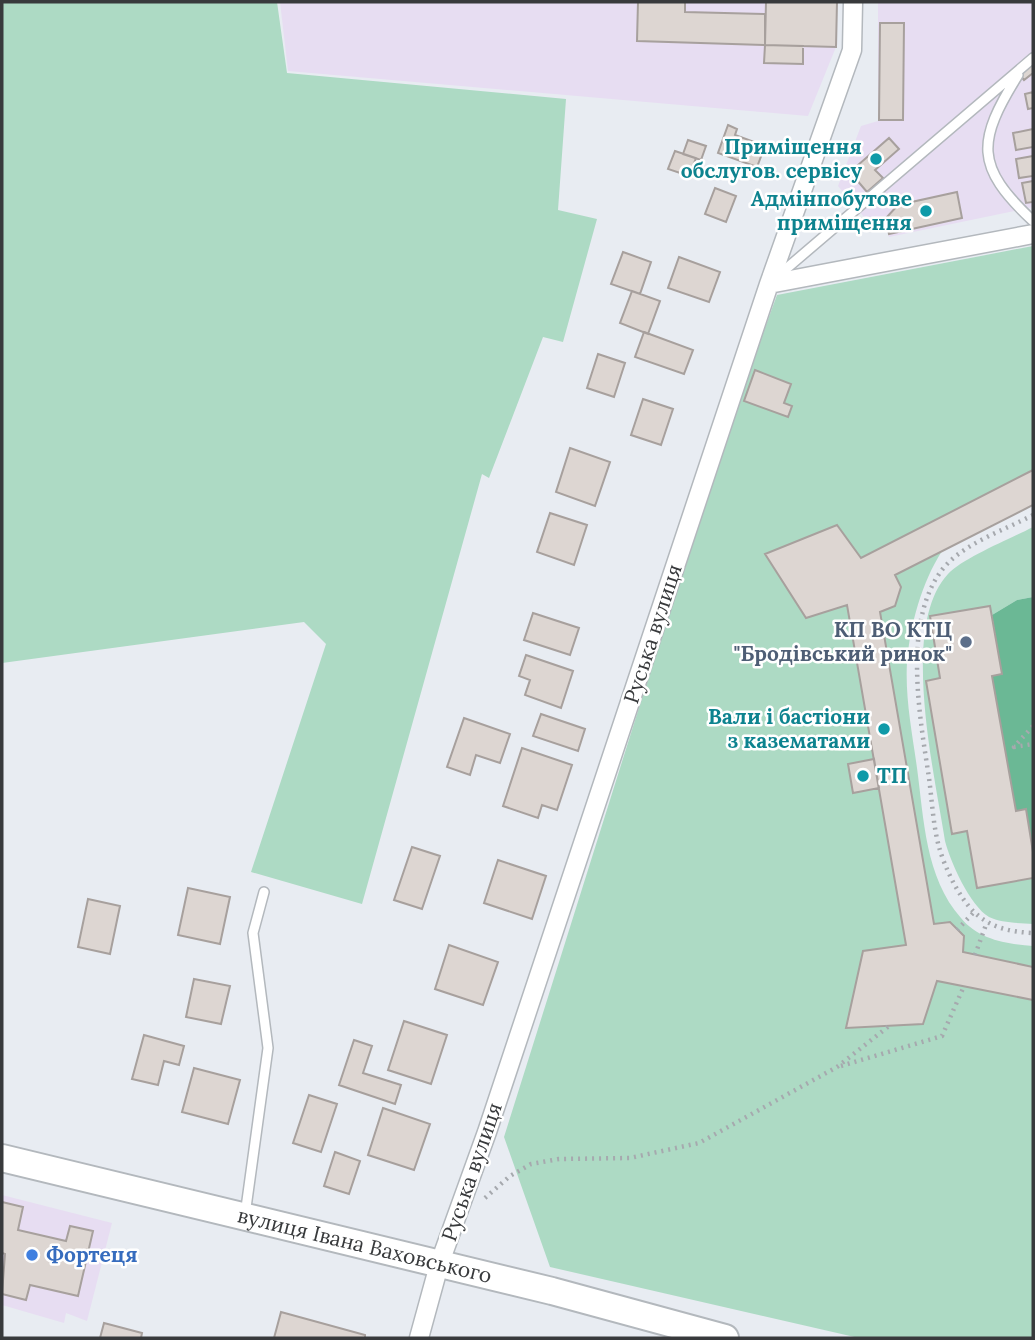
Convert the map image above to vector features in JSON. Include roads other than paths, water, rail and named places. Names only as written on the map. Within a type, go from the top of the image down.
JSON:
[{"type":"main road","name":"вулиця Івана Ваховського","points":[[2,1158],[725,1338]]},
{"type":"street","name":"Руська вулиця","points":[[419,1338],[439,1265],[769,284],[852,50],[853,2]]},
{"type":"street","points":[[769,284],[1033,234]]},
{"type":"lane","points":[[769,284],[1033,58]]},
{"type":"lane","points":[[1023,66],[997,110],[987,146],[995,179],[1033,221]]},
{"type":"lane","points":[[244,1217],[268,1048],[253,933],[264,892]]},
{"type":"place","name":"Приміщення обслугов. сервісу","points":[[876,159]]},
{"type":"place","name":"Адмінпобутове приміщення","points":[[926,211]]},
{"type":"place","name":"КП ВО КТЦ \"Бродівський ринок\"","points":[[966,642]]},
{"type":"place","name":"Вали і бастіони з казематами","points":[[884,729]]},
{"type":"place","name":"ТП","points":[[863,776]]},
{"type":"place","name":"Фортеця","points":[[32,1255]]}]
